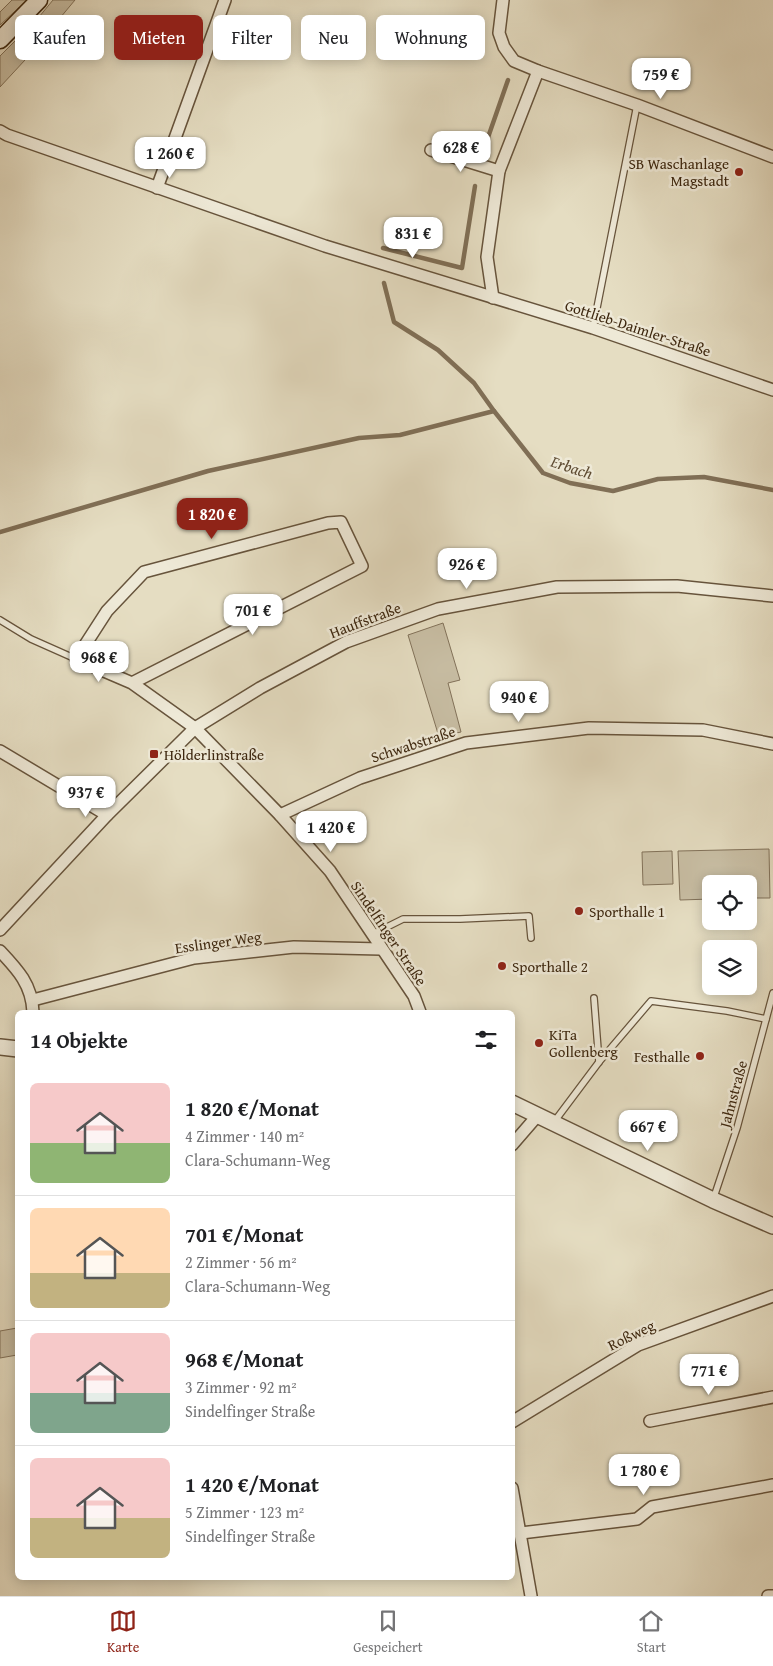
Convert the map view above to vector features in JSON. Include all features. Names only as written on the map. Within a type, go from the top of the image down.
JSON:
[{"type":"main road","points":[[0,40],[39,0]]},
{"type":"street","points":[[156,188],[225,0]]},
{"type":"street","points":[[503,0],[499,33],[504,47],[514,61],[773,157]]},
{"type":"street","points":[[493,298],[487,257],[499,171],[538,71]]},
{"type":"street","name":"Gottlieb-Daimler-Straße","points":[[0,131],[156,188],[325,246],[594,328],[773,390]]},
{"type":"street","points":[[431,150],[499,171]]},
{"type":"street","points":[[76,659],[107,611],[144,572],[319,526],[341,522],[362,566],[132,683]]},
{"type":"street","name":"Hauffstraße","points":[[195,728],[260,688],[346,642],[438,609],[557,587],[677,586],[773,596]]},
{"type":"street","name":"Sindelfinger Straße","points":[[76,659],[132,683],[195,728],[280,815],[330,871],[381,950],[414,996],[419,1010]]},
{"type":"street","points":[[0,930],[107,815],[195,728]]},
{"type":"street","name":"Schwabstraße","points":[[280,815],[360,778],[466,743],[589,728],[703,730],[773,744]]},
{"type":"street","points":[[0,752],[107,815]]},
{"type":"street","name":"Esslinger Weg","points":[[33,1000],[194,958],[294,947],[381,950]]},
{"type":"street","points":[[0,950],[16,967],[25,981],[33,1000],[33,1010]]},
{"type":"street","points":[[0,1047],[15,1049]]},
{"type":"street","points":[[515,1104],[713,1200],[773,1226]]},
{"type":"street","points":[[515,1142],[538,1115]]},
{"type":"street","name":"Roßweg","points":[[515,1420],[638,1345],[773,1296]]},
{"type":"street","points":[[650,1421],[773,1397]]},
{"type":"street","points":[[521,1533],[637,1519],[652,1507],[773,1485]]},
{"type":"street","points":[[515,1503],[531,1596]]},
{"type":"street","points":[[768,1596],[773,1596]]},
{"type":"lane","points":[[594,328],[637,105]]},
{"type":"lane","name":"Sindelfinger Straße","points":[[0,620],[31,639],[76,659]]},
{"type":"lane","points":[[371,935],[403,919],[529,916],[531,938]]},
{"type":"lane","name":"Jahnstraße","points":[[713,1200],[737,1128],[773,993]]},
{"type":"lane","points":[[594,998],[599,1062]]},
{"type":"lane","points":[[554,1122],[599,1062],[651,1001],[727,1011],[766,1019]]},
{"type":"shaded area","points":[[12,0],[27,0],[0,25],[0,12]]},
{"type":"shaded area","points":[[53,0],[75,0],[62,15],[41,15]]},
{"type":"shaded area","points":[[15,41],[15,60],[25,60],[0,87],[0,56]]},
{"type":"shaded area","points":[[443,623],[460,680],[448,683],[461,732],[439,737],[408,635]]},
{"type":"shaded area","points":[[769,849],[770,898],[757,898],[757,875],[702,875],[702,899],[680,900],[678,851]]},
{"type":"shaded area","points":[[672,851],[673,884],[643,885],[642,852]]},
{"type":"shaded area","points":[[15,1328],[15,1355],[0,1358],[0,1331]]},
{"type":"waterway","points":[[485,146],[508,80]]},
{"type":"waterway","points":[[383,248],[462,268],[475,186]]},
{"type":"waterway","name":"Erbach","points":[[384,283],[394,322],[438,350],[474,383],[543,473],[570,483],[613,491],[658,479],[704,477],[773,490]]},
{"type":"waterway","points":[[0,532],[208,471],[359,438],[400,435],[494,411]]},
{"type":"place","name":"SB Waschanlage Magstadt","points":[[739,172]]},
{"type":"place","name":"Hölderlinstraße","points":[[154,754]]},
{"type":"place","name":"Sporthalle 1","points":[[579,911]]},
{"type":"place","name":"Sporthalle 2","points":[[502,966]]},
{"type":"place","name":"KiTa Gollenberg","points":[[539,1043]]},
{"type":"place","name":"Festhalle","points":[[700,1056]]}]
